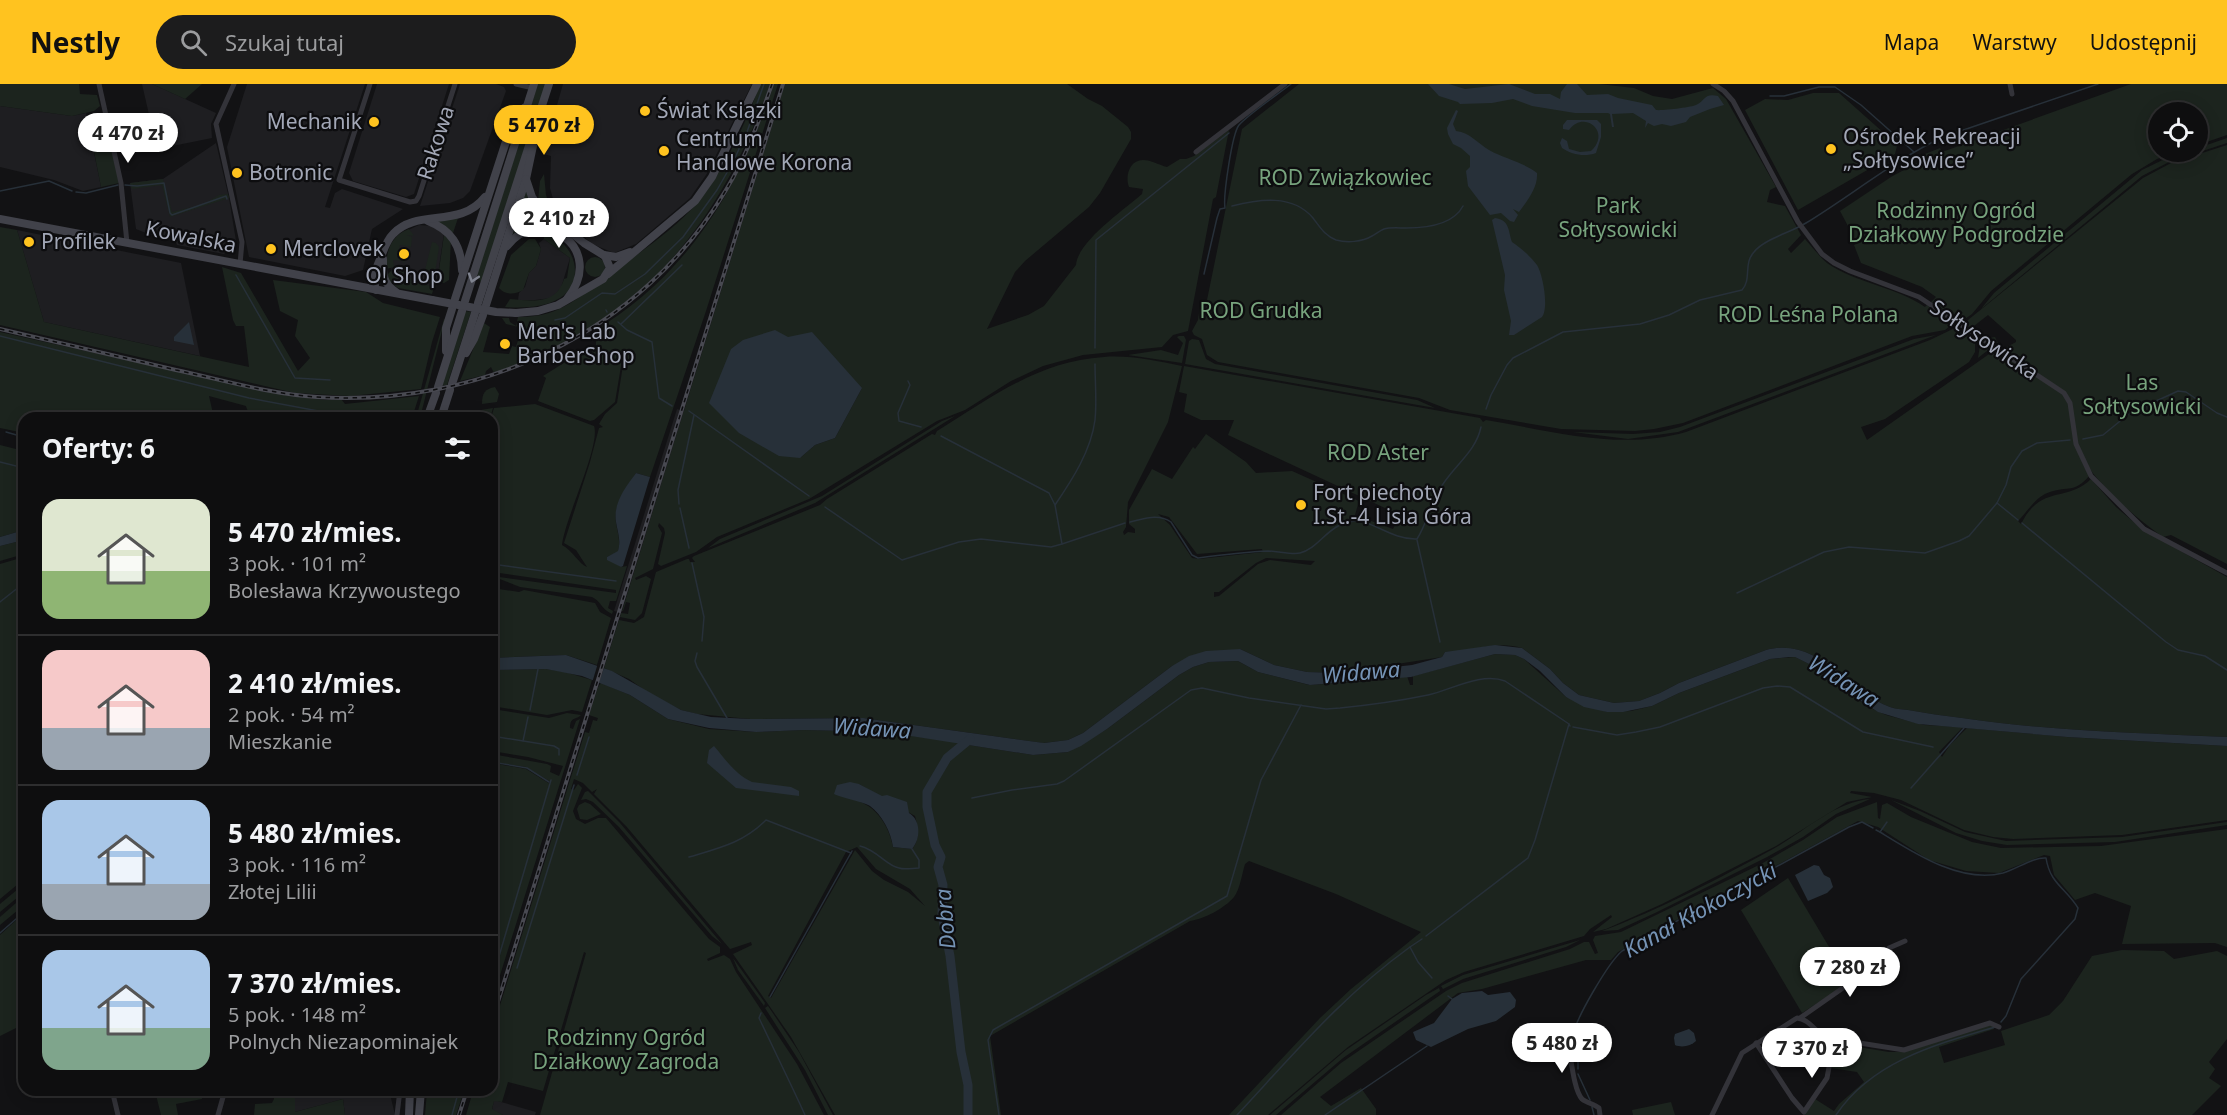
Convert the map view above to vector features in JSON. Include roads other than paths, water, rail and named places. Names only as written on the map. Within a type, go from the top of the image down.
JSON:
[{"type":"main road","points":[[535,127],[526,179],[503,252],[482,304],[535,127],[549,84]]},
{"type":"main road","points":[[503,252],[510,242],[522,234],[546,229],[556,232],[568,240],[578,254],[585,279],[597,282],[684,211],[708,183],[757,84]]},
{"type":"main road","points":[[465,301],[534,86]]},
{"type":"main road","points":[[455,299],[511,126],[529,102]]},
{"type":"main road","points":[[526,179],[537,205],[600,253],[610,265],[608,274]]},
{"type":"main road","points":[[357,286],[369,279],[375,272],[388,240],[400,228],[414,221],[428,221],[471,210],[489,191]]},
{"type":"main road","name":"Kowalska","points":[[0,219],[496,312],[538,311],[561,304],[597,282]]},
{"type":"main road","points":[[428,221],[446,230],[456,241],[460,252],[462,275]]},
{"type":"main road","points":[[561,304],[574,288],[580,266],[587,253],[618,257],[642,246]]},
{"type":"main road","points":[[383,254],[382,276],[390,288],[400,294]]},
{"type":"main road","points":[[375,272],[376,290]]},
{"type":"main road","points":[[446,359],[446,328],[452,309]]},
{"type":"main road","points":[[429,412],[462,311]]},
{"type":"main road","points":[[443,412],[459,365],[474,339],[479,314]]},
{"type":"main road","points":[[408,1115],[410,1096]]},
{"type":"main road","points":[[419,1115],[421,1096]]},
{"type":"street","points":[[99,84],[121,183],[127,243]]},
{"type":"street","points":[[234,84],[216,124],[242,242],[240,264]]},
{"type":"street","name":"Rakowa","points":[[370,84],[339,180],[410,202],[416,201],[418,196],[454,84]]},
{"type":"street","points":[[516,84],[534,86]]},
{"type":"street","points":[[1196,152],[1285,84]]},
{"type":"street","name":"Sołtysowicka","points":[[1713,84],[1724,90],[1735,104],[1798,222],[1822,254],[1834,263],[1919,297],[2064,393],[2070,404],[2076,444],[2091,476],[2144,529],[2227,573]]},
{"type":"street","points":[[2010,84],[2012,94]]},
{"type":"street","points":[[1712,1115],[1738,1058],[1746,1049],[1800,1018],[1850,983],[1889,948],[1905,941]]},
{"type":"street","points":[[1800,1018],[1822,1036],[1834,1040],[1904,1050],[1990,1023],[1999,1027]]},
{"type":"street","points":[[1567,1039],[1578,1092],[1582,1098],[1599,1108],[1600,1115]]},
{"type":"street","points":[[1756,1043],[1792,1098],[1804,1112],[1827,1078],[1834,1040]]},
{"type":"street","points":[[113,1096],[118,1115]]},
{"type":"street","points":[[218,1115],[223,1096]]},
{"type":"street","points":[[397,1115],[399,1096]]},
{"type":"water","points":[[1428,84],[1449,84],[1465,89],[1509,84],[1535,94],[1550,94],[1560,99],[1561,92],[1567,84],[1577,84],[1587,95],[1608,94],[1652,105],[1656,110],[1693,106],[1710,96],[1718,96],[1724,105],[1690,117],[1686,122],[1671,126],[1662,124],[1654,126],[1648,123],[1645,128],[1646,121],[1633,113],[1612,114],[1614,127],[1612,127],[1608,113],[1575,113],[1532,106],[1513,99],[1492,103],[1460,104],[1439,96]]},
{"type":"water","points":[[1456,110],[1458,111],[1453,124],[1456,131],[1466,134],[1489,150],[1537,173],[1536,183],[1529,198],[1519,212],[1513,209],[1518,215],[1514,222],[1501,213],[1490,215],[1468,186],[1466,171],[1470,167],[1470,156],[1453,144],[1447,128]]},
{"type":"water","points":[[1567,120],[1597,120],[1601,124],[1601,137],[1596,153],[1579,155],[1562,148],[1560,143],[1562,138],[1567,141],[1569,149],[1580,152],[1591,151],[1599,137],[1597,130],[1588,122],[1575,124],[1569,130],[1563,129]]},
{"type":"water","points":[[1495,218],[1506,224],[1512,242],[1537,265],[1544,291],[1545,306],[1542,317],[1514,335],[1509,335],[1511,321],[1504,290],[1505,275],[1492,220]]},
{"type":"water","points":[[189,322],[194,345],[174,341],[174,337]]},
{"type":"water","points":[[775,330],[788,337],[812,332],[862,388],[835,438],[815,445],[800,458],[779,456],[739,433],[709,403],[731,349],[743,340]]},
{"type":"water","points":[[636,473],[650,477],[621,567],[607,560],[607,557],[618,551],[616,508]]},
{"type":"water","points":[[18,532],[18,542],[0,546],[0,537]]},
{"type":"water","name":"Widawa","points":[[1495,645],[1522,648],[1579,695],[1614,703],[1639,701],[1766,650],[1785,648],[1817,657],[1874,699],[1894,708],[2028,726],[2227,737],[2227,746],[2067,737],[1918,724],[1878,712],[1817,668],[1795,657],[1770,659],[1679,693],[1652,706],[1623,712],[1607,712],[1584,707],[1566,697],[1540,671],[1515,655],[1495,654],[1411,677],[1310,685],[1258,672],[1238,661],[1209,662],[1179,675],[1081,746],[1068,752],[1033,755],[885,732],[804,730],[756,732],[709,728],[668,719],[630,695],[582,676],[546,669],[498,670],[498,658],[566,655],[612,671],[681,710],[711,717],[863,718],[1044,743],[1068,740],[1083,733],[1172,666],[1189,656],[1206,651],[1240,649],[1274,665],[1307,672],[1339,673],[1412,665],[1442,657],[1445,652]]},
{"type":"water","points":[[714,746],[746,779],[752,782],[791,787],[799,791],[799,796],[736,788],[707,763],[709,750]]},
{"type":"water","points":[[850,782],[882,796],[887,795],[907,802],[909,813],[918,825],[917,840],[912,849],[893,847],[885,824],[870,806],[834,794],[837,785]]},
{"type":"water","points":[[1814,865],[1819,866],[1824,875],[1830,878],[1833,887],[1827,893],[1808,901],[1795,875]]},
{"type":"water","points":[[1482,991],[1488,995],[1510,992],[1516,1000],[1515,1007],[1496,1021],[1468,1029],[1431,1047],[1416,1040],[1413,1032],[1434,1023],[1452,999],[1462,993]]},
{"type":"water","points":[[1689,1029],[1694,1033],[1696,1041],[1686,1046],[1675,1045],[1675,1034]]},
{"type":"waterway","points":[[555,320],[565,318],[602,293],[615,294],[645,274],[683,237],[717,190],[733,162],[747,132],[764,84]]},
{"type":"waterway","points":[[1204,274],[1217,218],[1220,209],[1225,208],[1225,191],[1236,131],[1250,115],[1291,84]]},
{"type":"waterway","points":[[1486,409],[1491,395],[1513,358],[1563,332],[1640,324],[1669,315],[1700,300],[1742,290],[1747,281],[1749,261],[1759,247],[1806,223],[1907,156],[1943,137],[2098,84]]},
{"type":"waterway","points":[[1770,96],[1784,96],[1819,87],[1835,87],[1861,105],[1914,152]]},
{"type":"waterway","points":[[1095,348],[1096,240],[1229,133]]},
{"type":"waterway","points":[[0,191],[49,181],[72,191]]},
{"type":"waterway","points":[[125,185],[164,183],[172,215],[226,196],[227,199]]},
{"type":"waterway","points":[[76,192],[86,193],[118,185]]},
{"type":"waterway","points":[[1232,206],[1264,200],[1296,205],[1305,210],[1329,236],[1350,242],[1364,240],[1386,228],[1438,224],[1453,217],[1463,206]]},
{"type":"waterway","points":[[621,324],[682,265]]},
{"type":"waterway","points":[[236,275],[295,378],[330,380]]},
{"type":"waterway","points":[[618,322],[627,330],[652,342],[659,398],[672,406]]},
{"type":"waterway","points":[[0,336],[249,398],[324,412]]},
{"type":"waterway","points":[[1055,505],[1080,465],[1093,432],[1096,406],[1095,364]]},
{"type":"waterway","points":[[908,381],[910,385],[898,413],[899,421],[921,427]]},
{"type":"waterway","points":[[2083,439],[2103,435],[2130,413],[2178,391],[2186,392],[2227,417]]},
{"type":"waterway","points":[[689,411],[809,496]]},
{"type":"waterway","points":[[679,504],[678,490],[694,415]]},
{"type":"waterway","points":[[1130,522],[1151,518],[1166,519],[1171,522],[1192,555],[1198,558],[1268,551],[1300,553],[1313,546],[1338,526],[1355,521],[1399,536],[1417,539],[1439,490],[1475,443],[1481,427]]},
{"type":"waterway","points":[[6,432],[18,435]]},
{"type":"waterway","points":[[941,436],[1049,493],[1055,505],[1062,544],[1125,523]]},
{"type":"waterway","points":[[1737,593],[1824,552],[1849,547],[1925,553],[1959,541],[1969,536],[1997,503],[2006,485],[2011,467],[2022,451],[2037,443],[2070,440]]},
{"type":"waterway","points":[[0,462],[18,466]]},
{"type":"waterway","points":[[1997,503],[2018,520]]},
{"type":"waterway","points":[[825,507],[902,560],[959,542],[981,539],[1051,547],[1062,544]]},
{"type":"waterway","points":[[680,508],[689,548]]},
{"type":"waterway","points":[[2022,523],[2166,642],[2178,650],[2205,656],[2227,670]]},
{"type":"waterway","points":[[1417,540],[1440,642]]},
{"type":"waterway","points":[[692,563],[704,617],[702,641]]},
{"type":"waterway","points":[[498,565],[616,581]]},
{"type":"waterway","points":[[0,602],[18,588]]},
{"type":"waterway","points":[[697,653],[695,661],[697,667],[727,718]]},
{"type":"waterway","points":[[530,710],[538,669]]},
{"type":"waterway","points":[[972,798],[1064,781],[1191,690],[1202,688],[1249,698],[1326,709],[1406,699],[1437,693],[1476,680],[1496,679],[1505,681],[1569,724]]},
{"type":"waterway","points":[[1573,727],[1617,735],[1636,732],[1660,727],[1763,688],[1777,686],[1790,687],[1863,732],[1933,747]]},
{"type":"waterway","points":[[999,1115],[988,1040],[993,1030],[1227,896],[1261,780],[1301,705]]},
{"type":"waterway","points":[[523,741],[528,717]]},
{"type":"waterway","points":[[1426,936],[1528,858],[1569,724],[1570,726]]},
{"type":"waterway","name":"Kanał Kłokoczycki","points":[[1911,788],[1964,728]]},
{"type":"waterway","points":[[498,737],[554,746],[559,749],[559,755]]},
{"type":"waterway","points":[[577,775],[589,737]]},
{"type":"waterway","name":"Dobra","points":[[968,1115],[968,1085],[961,1052],[950,956],[942,915],[943,885],[938,867],[941,857],[935,845],[927,807],[927,792],[947,758],[970,739]]},
{"type":"waterway","points":[[498,763],[527,768],[549,782]]},
{"type":"waterway","points":[[498,960],[551,780]]},
{"type":"waterway","points":[[517,968],[574,785]]},
{"type":"waterway","points":[[689,857],[739,839],[766,820],[851,853]]},
{"type":"waterway","name":"Kanał Kłokoczycki","points":[[1574,1045],[1575,1028],[1593,991],[1622,951],[1849,827],[1862,822],[1873,828]]},
{"type":"waterway","name":"Kanał Kłokoczycki","points":[[1876,830],[1880,832],[1887,822]]},
{"type":"waterway","points":[[1880,832],[1938,864],[1971,874],[2003,873],[2036,859],[2046,858],[2051,874],[2078,908],[2075,919],[2021,979],[2006,1016],[2001,1022]]},
{"type":"waterway","points":[[860,846],[872,851],[895,867],[904,869],[919,868],[919,860],[912,849]]},
{"type":"waterway","points":[[770,997],[852,851]]},
{"type":"waterway","points":[[0,933],[18,917]]},
{"type":"waterway","points":[[1422,939],[1410,947],[1418,962],[1432,978]]},
{"type":"waterway","points":[[1237,1115],[1340,1006],[1362,985],[1410,947]]},
{"type":"waterway","points":[[1448,996],[1452,999]]},
{"type":"waterway","points":[[761,1013],[759,1018],[805,1115]]},
{"type":"waterway","points":[[1836,1115],[1851,1096],[1887,1068],[1929,1048],[1995,1027]]},
{"type":"waterway","points":[[1325,1115],[1427,1046]]},
{"type":"waterway","name":"Kanał Kłokoczycki","points":[[1575,1050],[1578,1069]]},
{"type":"waterway","name":"Kanał Kłokoczycki","points":[[1578,1074],[1590,1100]]},
{"type":"waterway","points":[[452,1115],[457,1096]]},
{"type":"waterway","name":"Kanał Kłokoczycki","points":[[1592,1107],[1594,1115]]},
{"type":"railway","points":[[0,329],[246,386],[317,397],[378,397],[438,389],[496,374],[551,351],[602,321],[649,284],[691,240],[726,190],[746,152],[772,84]]},
{"type":"railway","points":[[498,1002],[783,84]]},
{"type":"railway","points":[[459,1115],[465,1096]]},
{"type":"place","name":"Świat Ksiązki","points":[[645,111]]},
{"type":"place","name":"Mechanik","points":[[374,122]]},
{"type":"place","name":"Ośrodek Rekreacji „Sołtysowice”","points":[[1831,149]]},
{"type":"place","name":"Centrum Handlowe Korona","points":[[664,151]]},
{"type":"place","name":"Botronic","points":[[237,173]]},
{"type":"place","name":"Profilek","points":[[29,242]]},
{"type":"place","name":"Merclovek","points":[[271,249]]},
{"type":"place","name":"O! Shop","points":[[404,254]]},
{"type":"place","name":"Men's Lab BarberShop","points":[[505,344]]},
{"type":"place","name":"Fort piechoty I.St.-4 Lisia Góra","points":[[1301,505]]},
{"type":"park label","name":"ROD Związkowiec","points":[[1345,178]]},
{"type":"park label","name":"Park Sołtysowicki","points":[[1618,218]]},
{"type":"park label","name":"Rodzinny Ogród Działkowy Podgrodzie","points":[[1956,223]]},
{"type":"park label","name":"ROD Grudka","points":[[1261,311]]},
{"type":"park label","name":"ROD Leśna Polana","points":[[1808,315]]},
{"type":"park label","name":"Las Sołtysowicki","points":[[2142,395]]},
{"type":"park label","name":"ROD Aster","points":[[1378,453]]},
{"type":"park label","name":"Rodzinny Ogród Działkowy Zagroda","points":[[626,1050]]}]
